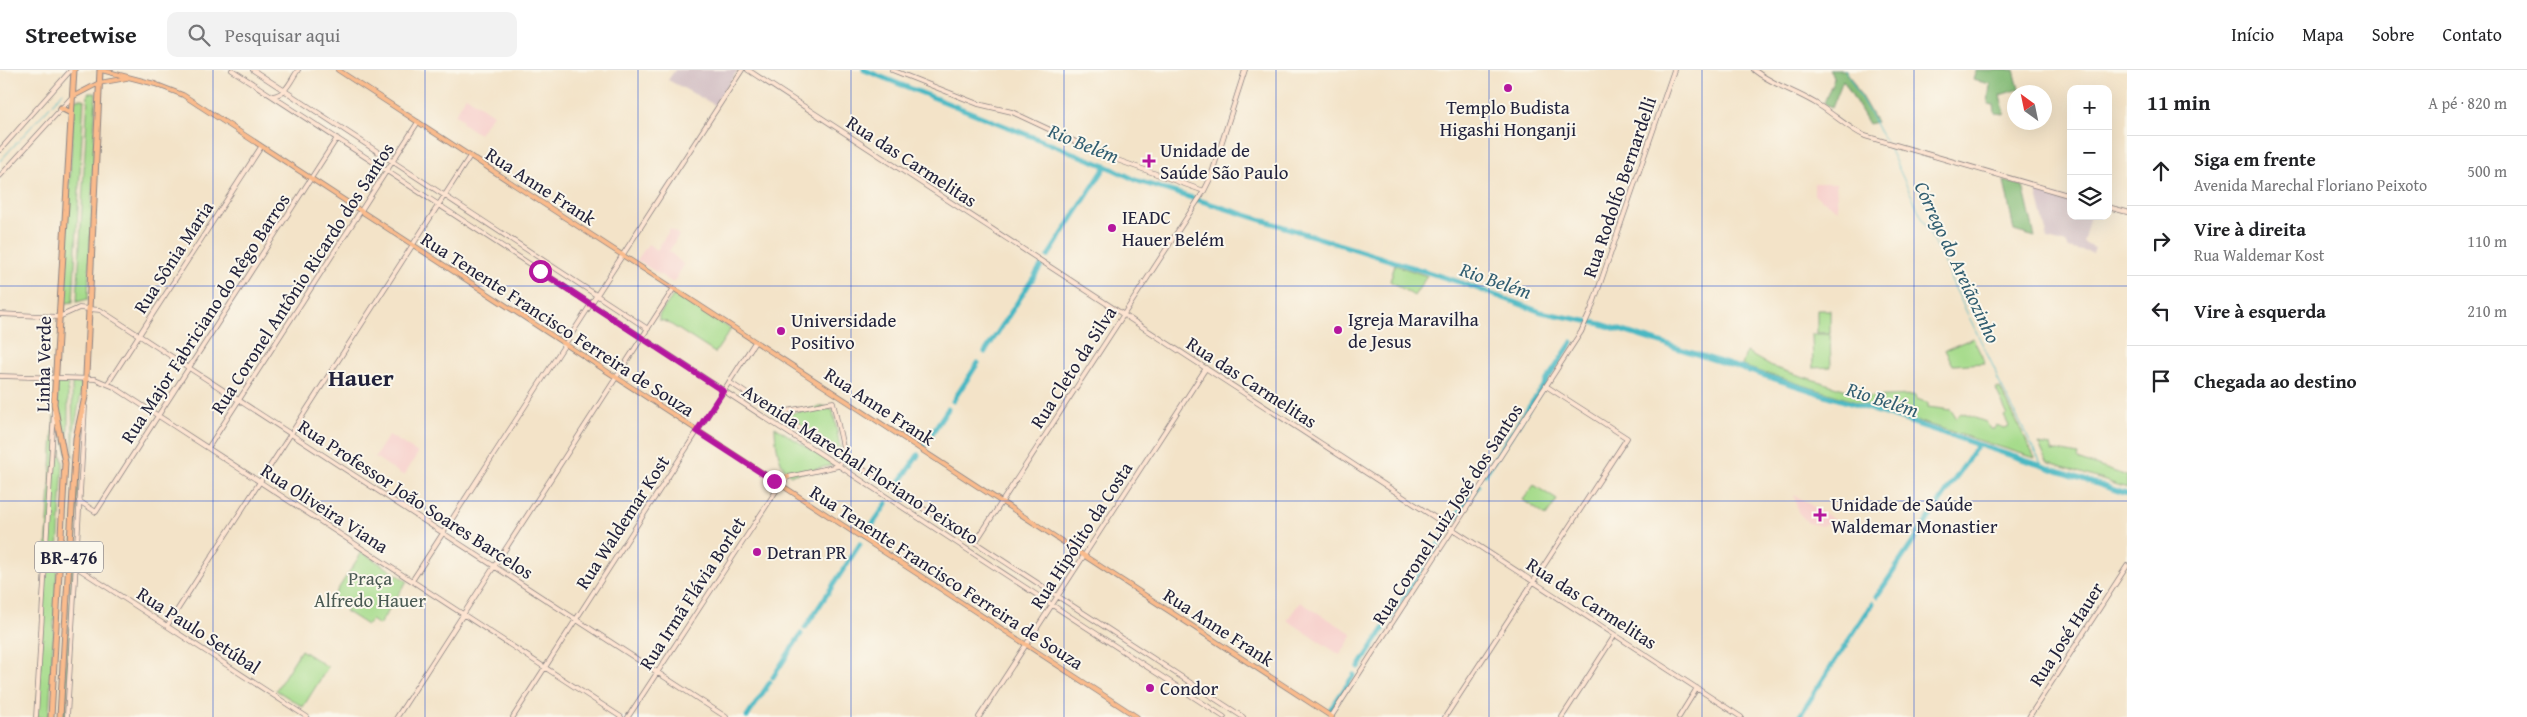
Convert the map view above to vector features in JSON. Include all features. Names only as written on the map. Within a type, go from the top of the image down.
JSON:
[{"type":"highway","name":"Linha Verde","points":[[51,717],[65,464],[54,404],[73,70]]},
{"type":"highway","name":"Linha Verde","points":[[60,717],[76,438],[85,398],[100,70]]},
{"type":"highway","points":[[61,108],[71,114]]},
{"type":"main road","name":"Rua Tenente Francisco Ferreira de Souza","points":[[100,70],[135,78],[178,93],[1137,717]]},
{"type":"main road","name":"Rua Anne Frank","points":[[338,70],[1331,717]]},
{"type":"main road","name":"Rua Tenente Francisco Ferreira de Souza","points":[[72,97],[86,88],[99,83],[115,79],[135,78]]},
{"type":"main road","points":[[774,481],[788,477]]},
{"type":"street","points":[[0,150],[73,70]]},
{"type":"street","name":"Avenida Marechal Floriano Peixoto","points":[[232,70],[1224,717]]},
{"type":"street","points":[[253,70],[648,328]]},
{"type":"street","points":[[272,96],[284,91],[298,70]]},
{"type":"street","points":[[412,581],[742,70]]},
{"type":"street","name":"Rua das Carmelitas","points":[[748,70],[1741,717]]},
{"type":"street","points":[[892,70],[978,104],[1012,112],[1106,156],[1203,192]]},
{"type":"street","name":"Rua Cleto da Silva","points":[[975,543],[1203,192],[1210,178],[1245,70]]},
{"type":"street","name":"Rua Rodolfo Bernardelli","points":[[1584,325],[1590,314],[1674,70]]},
{"type":"street","points":[[1754,70],[1772,82],[1820,105],[1847,127],[1865,136],[2067,195]]},
{"type":"street","points":[[0,176],[72,97]]},
{"type":"street","name":"Rua Coronel Antônio Ricardo dos Santos","points":[[208,448],[418,122]]},
{"type":"street","name":"Rua Major Fabriciano do Rêgo Barros","points":[[79,501],[96,512],[337,138]]},
{"type":"street","name":"Rua Sônia Maria","points":[[108,383],[261,147]]},
{"type":"street","points":[[167,626],[470,156]]},
{"type":"street","points":[[2112,208],[2127,212]]},
{"type":"street","points":[[397,717],[674,288]]},
{"type":"street","points":[[0,314],[59,317],[74,309],[90,307]]},
{"type":"street","name":"Rua Professor João Soares Barcelos","points":[[90,307],[100,310],[139,335],[726,717]]},
{"type":"street","name":"Rua Coronel Luiz José dos Santos","points":[[1331,717],[1584,325]]},
{"type":"street","name":"Rua Waldemar Kost","points":[[513,717],[755,342]]},
{"type":"street","name":"Rua Hipólito da Costa","points":[[979,717],[1206,368]]},
{"type":"street","name":"Rua Oliveira Viana","points":[[0,376],[86,379],[108,383],[621,717]]},
{"type":"street","name":"Avenida Marechal Floriano Peixoto","points":[[729,382],[1243,717]]},
{"type":"street","points":[[1445,717],[1627,438],[1546,386]]},
{"type":"street","points":[[776,413],[833,402],[838,395]]},
{"type":"street","points":[[67,717],[85,398]]},
{"type":"street","points":[[788,477],[838,466],[843,458],[833,402]]},
{"type":"street","points":[[36,717],[54,404]]},
{"type":"street","name":"Rua Irmã Flávia Borlet","points":[[628,717],[780,485],[788,477]]},
{"type":"street","name":"Rua José Hauer","points":[[2029,717],[2127,566]]},
{"type":"street","name":"Rua Paulo Setúbal","points":[[76,567],[307,717]]},
{"type":"street","points":[[1562,717],[1615,635]]},
{"type":"street","points":[[1679,717],[1697,688]]},
{"type":"shaded area","points":[[675,70],[738,70],[715,105],[668,80]]},
{"type":"shaded area","points":[[466,96],[493,114],[479,134],[462,123],[463,120],[455,115]]},
{"type":"shaded area","points":[[1814,183],[1836,183],[1838,210],[1814,195]]},
{"type":"shaded area","points":[[2036,190],[2067,199],[2067,220],[2089,220],[2083,243],[2095,248],[2093,253],[2068,248],[2067,244],[2048,239]]},
{"type":"shaded area","points":[[670,229],[679,235],[669,251],[684,265],[673,283],[637,260],[648,244],[657,250]]},
{"type":"shaded area","points":[[389,435],[418,453],[404,476],[375,457]]},
{"type":"shaded area","points":[[1794,495],[1836,521],[1822,526],[1808,523],[1798,512]]},
{"type":"shaded area","points":[[1300,602],[1351,633],[1352,636],[1340,655],[1287,620]]},
{"type":"green space","points":[[1829,70],[1846,70],[1876,122],[1869,124],[1843,80],[1832,108],[1824,103],[1834,78]]},
{"type":"green space","points":[[1976,70],[2014,70],[2018,85],[2007,85],[2007,93],[2000,95],[2005,114],[1995,113],[1994,105],[1988,104],[1990,84],[1973,80]]},
{"type":"green space","points":[[88,93],[96,93],[88,299],[77,302]]},
{"type":"green space","points":[[74,99],[84,99],[73,302],[66,303],[63,307]]},
{"type":"green space","points":[[2004,181],[2023,186],[2035,237],[2014,231]]},
{"type":"green space","points":[[1395,265],[1427,276],[1414,296],[1390,281]]},
{"type":"green space","points":[[675,293],[731,329],[715,353],[667,322],[659,320],[659,315]]},
{"type":"green space","points":[[1817,310],[1830,310],[1830,333],[1817,333]]},
{"type":"green space","points":[[1812,334],[1830,334],[1831,367],[1813,368]]},
{"type":"green space","points":[[1973,338],[1985,363],[1953,365],[1945,350]]},
{"type":"green space","points":[[1746,352],[1772,367],[1850,391],[1857,397],[1916,395],[1917,399],[1928,403],[1928,407],[1951,410],[1956,418],[1961,413],[1986,422],[1990,429],[1994,429],[1996,425],[2005,428],[2009,426],[2004,416],[2007,414],[1996,389],[2000,388],[2035,458],[1742,366]]},
{"type":"green space","points":[[57,383],[68,383],[68,458],[58,412]]},
{"type":"green space","points":[[72,383],[83,383],[75,426],[73,458]]},
{"type":"green space","points":[[824,406],[833,411],[841,452],[783,415]]},
{"type":"green space","points":[[54,416],[63,463],[49,717],[37,717]]},
{"type":"green space","points":[[82,418],[66,717],[63,717],[79,439]]},
{"type":"green space","points":[[775,427],[833,465],[791,475],[783,467],[781,461],[777,447]]},
{"type":"green space","points":[[2039,444],[2051,446],[2051,452],[2058,451],[2078,455],[2077,459],[2127,476],[2127,488],[2047,462]]},
{"type":"green space","points":[[1534,485],[1557,500],[1546,516],[1523,500]]},
{"type":"green space","name":"Praça Alfredo Hauer","points":[[362,552],[407,581],[379,625],[371,620],[367,625],[345,611],[348,607],[333,597]]},
{"type":"green space","points":[[301,650],[328,667],[303,707],[276,690]]},
{"type":"waterway","name":"Rio Belém","points":[[864,70],[1106,166],[1138,181],[1459,282],[1541,312],[1601,324],[1907,421],[2127,494]]},
{"type":"waterway","name":"Córrego do Areiãozinho","points":[[1845,70],[1885,141]]},
{"type":"waterway","points":[[0,161],[63,92]]},
{"type":"waterway","name":"Córrego do Areiãozinho","points":[[1887,144],[1995,370],[1997,378],[2043,467]]},
{"type":"waterway","points":[[1048,256],[1106,166]]},
{"type":"waterway","points":[[985,352],[1041,266]]},
{"type":"waterway","points":[[1485,474],[1572,342]]},
{"type":"waterway","points":[[953,401],[978,363]]},
{"type":"waterway","points":[[924,445],[948,409]]},
{"type":"waterway","points":[[1877,596],[1977,446]]},
{"type":"waterway","points":[[898,485],[918,455]]},
{"type":"waterway","points":[[1453,522],[1478,485]]},
{"type":"waterway","points":[[866,534],[887,503]]},
{"type":"waterway","points":[[1391,618],[1447,531]]},
{"type":"waterway","points":[[805,628],[860,544]]},
{"type":"waterway","points":[[1814,693],[1873,603]]},
{"type":"waterway","points":[[1359,667],[1385,627]]},
{"type":"waterway","points":[[773,677],[801,634]]},
{"type":"waterway","points":[[1330,710],[1354,675]]},
{"type":"waterway","points":[[747,717],[770,682]]},
{"type":"waterway","points":[[1799,717],[1812,697]]},
{"type":"place","name":"Templo Budista Higashi Honganji","points":[[1508,88]]},
{"type":"place","name":"Unidade de Saúde São Paulo","points":[[1149,161]]},
{"type":"place","name":"IEADC Hauer Belém","points":[[1112,228]]},
{"type":"place","name":"Igreja Maravilha de Jesus","points":[[1338,330]]},
{"type":"place","name":"Universidade Positivo","points":[[781,331]]},
{"type":"place","name":"Unidade de Saúde Waldemar Monastier","points":[[1820,515]]},
{"type":"place","name":"Detran PR","points":[[757,552]]},
{"type":"place","name":"Condor","points":[[1150,688]]},
{"type":"district","name":"Hauer","points":[[361,377]]},
{"type":"route","points":[[540,271],[723,391],[697,431],[774,481]]}]
